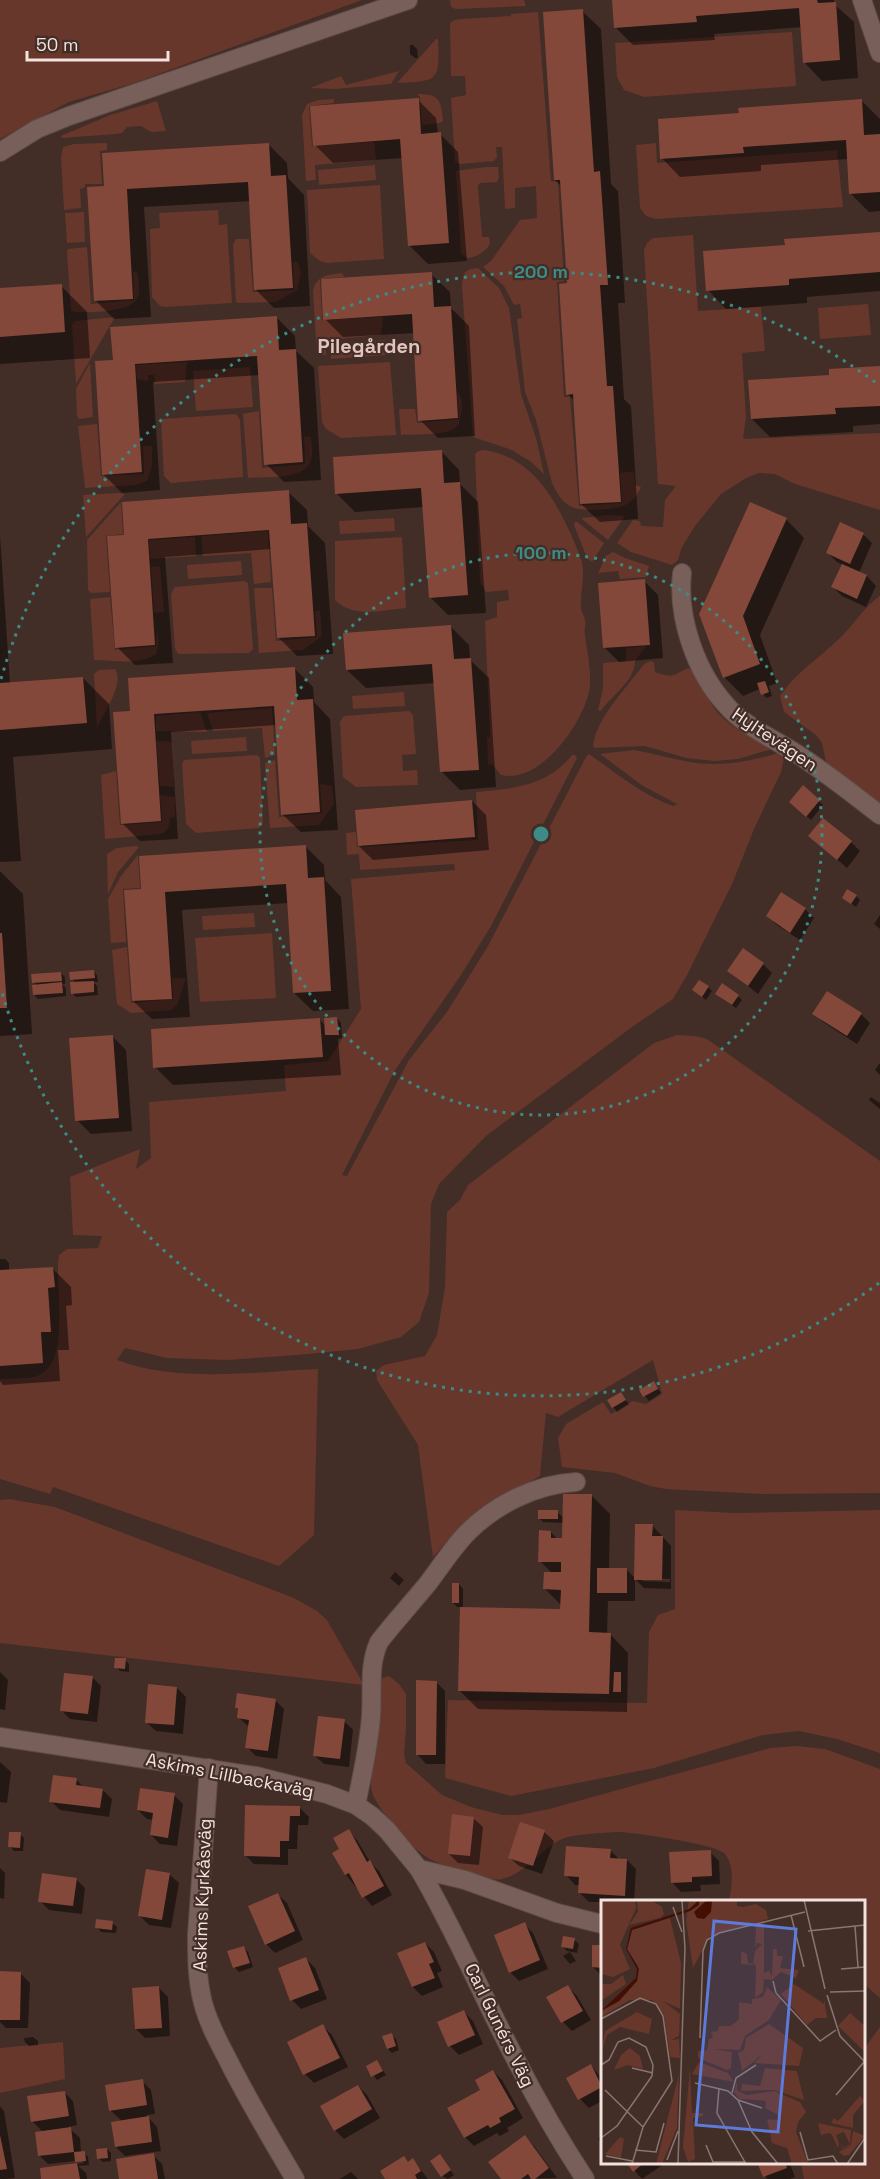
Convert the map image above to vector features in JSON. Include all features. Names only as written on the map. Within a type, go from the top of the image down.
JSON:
[{"type":"street","points":[[0,152],[37,129],[69,116],[408,0]]},
{"type":"street","points":[[862,0],[880,53]]},
{"type":"street","name":"Hyltevägen","points":[[682,573],[680,592],[686,629],[704,671],[726,706],[748,724],[796,753],[880,815]]},
{"type":"street","points":[[356,1805],[371,1716],[373,1654],[379,1642],[452,1551],[479,1522],[521,1496],[546,1486],[576,1482]]},
{"type":"street","name":"Askims Lillbackaväg","points":[[0,1737],[209,1768],[302,1786],[356,1805],[387,1830],[419,1869]]},
{"type":"street","name":"Askims Kyrkåsväg","points":[[209,1768],[197,1935],[196,1962],[199,1986],[214,2033],[249,2100],[295,2179]]},
{"type":"street","points":[[419,1869],[465,1880],[557,1913],[601,1924]]},
{"type":"street","name":"Carl Gunérs Väg","points":[[419,1869],[462,1947],[516,2060],[564,2147],[585,2179]]},
{"type":"shaded area","points":[[0,0],[362,0],[134,83],[69,102],[0,139]]},
{"type":"shaded area","points":[[450,0],[524,0],[526,6],[456,9],[451,7]]},
{"type":"shaded area","points":[[538,12],[551,181],[558,182],[564,281],[557,282],[564,397],[570,397],[579,506],[622,503],[620,473],[634,471],[635,485],[641,487],[629,503],[608,509],[591,510],[572,507],[563,500],[554,487],[536,420],[525,392],[517,319],[522,318],[520,304],[514,305],[504,286],[483,267],[491,261],[520,220],[537,218],[536,186],[515,188],[515,208],[505,209],[502,147],[496,147],[497,157],[494,161],[460,164],[455,162],[451,98],[466,95],[465,76],[451,76],[450,23],[462,19]]},
{"type":"shaded area","points":[[792,32],[796,86],[644,97],[624,90],[617,77],[615,43]]},
{"type":"shaded area","points":[[438,39],[438,64],[434,76],[429,80],[397,83]]},
{"type":"shaded area","points":[[399,71],[391,84],[335,89],[310,88],[341,76],[346,85]]},
{"type":"shaded area","points":[[417,94],[430,95],[438,100],[443,121],[422,125],[420,97]]},
{"type":"shaded area","points":[[334,99],[334,103],[309,106],[312,146],[374,142],[376,160],[315,165],[316,180],[306,181],[302,115],[307,104],[318,100]]},
{"type":"shaded area","points":[[157,101],[166,131],[151,132],[141,126],[127,127],[122,133],[116,134],[62,138],[61,136],[110,115]]},
{"type":"shaded area","points":[[107,143],[107,150],[100,151],[102,184],[85,184],[85,187],[80,189],[81,208],[64,210],[61,157],[63,147],[74,144]]},
{"type":"shaded area","points":[[656,143],[657,163],[837,150],[843,207],[656,219],[646,216],[640,208],[636,145]]},
{"type":"shaded area","points":[[375,165],[376,180],[319,185],[318,170]]},
{"type":"shaded area","points":[[498,167],[499,177],[497,182],[480,183],[478,186],[482,237],[489,237],[490,244],[480,254],[467,258],[461,253],[456,171]]},
{"type":"shaded area","points":[[380,185],[384,259],[327,263],[320,261],[310,253],[307,190]]},
{"type":"shaded area","points":[[218,210],[219,225],[227,224],[232,303],[160,306],[152,297],[150,229],[160,228],[159,213]]},
{"type":"shaded area","points":[[84,212],[85,242],[67,243],[65,213]]},
{"type":"shaded area","points":[[693,235],[698,311],[761,307],[765,351],[742,353],[746,417],[743,439],[880,433],[880,510],[795,484],[775,474],[759,473],[746,478],[721,494],[695,526],[682,547],[678,560],[672,565],[631,552],[617,543],[633,520],[640,521],[641,526],[663,527],[665,500],[676,486],[658,484],[644,250],[653,238]]},
{"type":"shaded area","points":[[236,239],[249,239],[253,292],[294,290],[293,262],[298,262],[301,272],[297,290],[276,302],[236,302],[233,245]]},
{"type":"shaded area","points":[[87,247],[91,304],[134,300],[133,272],[137,271],[139,294],[136,300],[115,310],[71,311],[67,251]]},
{"type":"shaded area","points":[[478,268],[499,288],[509,308],[521,394],[536,438],[544,474],[512,450],[473,437],[462,286],[466,272]]},
{"type":"shaded area","points":[[342,273],[344,277],[320,279],[327,275]]},
{"type":"shaded area","points":[[320,279],[322,320],[383,317],[381,335],[325,340],[326,355],[317,355],[313,291]]},
{"type":"shaded area","points":[[868,304],[871,335],[820,339],[818,308]]},
{"type":"shaded area","points":[[115,317],[76,384],[72,325],[75,321]]},
{"type":"shaded area","points":[[385,340],[386,355],[331,359],[330,344]]},
{"type":"shaded area","points":[[187,362],[185,382],[155,384],[154,375],[148,375],[148,381],[137,379],[136,365]]},
{"type":"shaded area","points":[[390,362],[396,435],[341,438],[326,429],[322,422],[318,366]]},
{"type":"shaded area","points":[[90,363],[93,417],[79,419],[76,389]]},
{"type":"shaded area","points":[[250,367],[253,407],[196,411],[193,371]]},
{"type":"shaded area","points":[[457,392],[462,408],[460,421],[456,427],[445,432],[401,435],[399,409],[415,409],[417,423],[459,419]]},
{"type":"shaded area","points":[[259,411],[262,468],[305,464],[304,437],[311,436],[312,456],[309,464],[303,470],[286,476],[248,478],[243,414]]},
{"type":"shaded area","points":[[236,414],[240,420],[243,477],[171,483],[164,476],[161,419]]},
{"type":"shaded area","points":[[97,424],[101,476],[144,474],[143,446],[152,446],[152,466],[147,481],[136,485],[85,488],[78,426]]},
{"type":"shaded area","points":[[485,450],[513,460],[535,476],[559,511],[579,553],[583,568],[581,608],[585,619],[590,679],[587,699],[571,731],[546,760],[531,770],[516,775],[501,775],[492,764],[488,765],[487,738],[490,737],[485,621],[497,617],[497,602],[509,600],[508,590],[486,592],[480,582],[475,454]]},
{"type":"shaded area","points":[[125,494],[86,537],[83,495]]},
{"type":"shaded area","points":[[121,502],[123,534],[106,536],[110,592],[91,593],[88,590],[87,540]]},
{"type":"shaded area","points":[[625,516],[608,540],[582,519],[582,518]]},
{"type":"shaded area","points":[[394,518],[395,531],[340,534],[339,521]]},
{"type":"shaded area","points":[[575,522],[604,543],[592,562],[587,558],[574,525]]},
{"type":"shaded area","points":[[268,531],[271,582],[254,584],[251,553],[203,556],[201,536]]},
{"type":"shaded area","points":[[195,537],[196,556],[150,559],[149,540]]},
{"type":"shaded area","points":[[402,537],[406,608],[359,611],[351,610],[335,600],[335,541]]},
{"type":"shaded area","points":[[613,552],[649,566],[646,577],[620,579],[618,571],[598,573],[606,556]]},
{"type":"shaded area","points":[[241,561],[242,575],[188,579],[187,565]]},
{"type":"shaded area","points":[[160,566],[164,612],[154,613],[151,567]]},
{"type":"shaded area","points":[[244,581],[248,583],[253,649],[249,653],[178,654],[175,648],[171,594],[175,587]]},
{"type":"shaded area","points":[[254,588],[272,588],[276,641],[317,637],[315,611],[320,611],[322,636],[303,650],[259,653]]},
{"type":"shaded area","points":[[880,596],[880,803],[826,762],[822,743],[816,735],[784,712],[780,696],[793,679],[841,637]]},
{"type":"shaded area","points":[[110,597],[115,650],[156,646],[157,630],[159,642],[156,654],[134,661],[94,660],[90,599]]},
{"type":"shaded area","points":[[646,646],[635,661],[627,682],[601,711],[598,710],[603,689],[603,663],[626,661],[626,648]]},
{"type":"shaded area","points":[[651,661],[654,663],[655,672],[667,675],[673,675],[689,668],[692,670],[711,703],[726,721],[772,749],[738,759],[714,761],[686,758],[645,746],[595,748],[593,746],[595,735],[606,714],[644,664]]},
{"type":"shaded area","points":[[115,669],[117,682],[115,690],[97,729],[94,674],[99,670]]},
{"type":"shaded area","points":[[404,692],[405,706],[353,709],[352,696]]},
{"type":"shaded area","points":[[272,708],[275,755],[265,758],[262,728],[213,731],[207,713]]},
{"type":"shaded area","points":[[409,711],[413,715],[416,754],[402,755],[403,771],[417,770],[418,785],[356,787],[343,777],[340,722],[344,716]]},
{"type":"shaded area","points":[[200,712],[207,732],[156,731],[156,716]]},
{"type":"shaded area","points":[[246,737],[247,751],[192,754],[191,741]]},
{"type":"shaded area","points":[[156,741],[172,742],[174,787],[160,786]]},
{"type":"shaded area","points":[[634,750],[683,761],[712,764],[735,763],[778,753],[784,758],[781,772],[754,829],[732,884],[673,999],[486,1136],[439,1184],[431,1204],[429,1293],[419,1322],[401,1337],[358,1349],[227,1360],[167,1358],[125,1348],[117,1360],[165,1372],[191,1374],[242,1374],[318,1369],[314,1535],[279,1566],[53,1487],[50,1494],[0,1479],[0,1379],[37,1376],[50,1365],[59,1337],[59,1255],[67,1249],[98,1248],[102,1236],[73,1235],[70,1177],[140,1149],[136,1169],[151,1158],[149,1102],[286,1091],[284,1065],[328,1061],[361,1009],[351,879],[455,870],[454,864],[360,870],[359,854],[347,855],[346,833],[356,832],[357,847],[478,840],[476,792],[516,787],[541,780],[572,755],[577,758],[491,926],[461,975],[395,1070],[342,1175],[347,1176],[409,1060],[447,1012],[488,946],[586,757],[589,754],[651,796],[673,806],[677,804],[643,786],[600,754]]},
{"type":"shaded area","points":[[257,755],[260,758],[263,824],[259,828],[196,833],[186,824],[182,764],[184,760]]},
{"type":"shaded area","points":[[275,760],[279,817],[322,813],[320,784],[332,786],[334,804],[319,825],[270,828],[265,763]]},
{"type":"shaded area","points":[[116,771],[120,825],[162,822],[160,795],[175,797],[175,817],[170,818],[166,831],[161,834],[105,839],[101,775]]},
{"type":"shaded area","points":[[139,847],[118,872],[108,894],[107,854],[117,848]]},
{"type":"shaded area","points":[[138,855],[140,888],[123,889],[126,942],[111,943],[108,899],[121,876]]},
{"type":"shaded area","points":[[254,913],[255,927],[203,930],[202,916]]},
{"type":"shaded area","points":[[272,933],[276,998],[200,1002],[195,938]]},
{"type":"shaded area","points":[[127,947],[131,1003],[173,999],[172,978],[186,978],[177,1005],[171,1010],[131,1013],[117,1004],[112,950]]},
{"type":"shaded area","points":[[677,1035],[707,1039],[880,1161],[880,1493],[762,1494],[666,1489],[650,1486],[615,1473],[562,1467],[558,1438],[566,1424],[603,1402],[611,1414],[633,1401],[646,1404],[662,1394],[653,1360],[558,1417],[546,1413],[540,1476],[489,1505],[460,1527],[433,1557],[418,1445],[377,1380],[376,1371],[384,1365],[425,1356],[437,1335],[445,1287],[447,1212],[460,1200],[468,1185],[654,1043]]},
{"type":"shaded area","points":[[9,1499],[55,1507],[294,1598],[317,1611],[327,1620],[364,1685],[0,1643],[0,1500]]},
{"type":"shaded area","points":[[675,1510],[734,1513],[880,1510],[880,1753],[837,1739],[799,1731],[763,1735],[654,1768],[511,1796],[445,1778],[448,1700],[647,1703],[649,1632],[658,1615],[675,1609]]},
{"type":"shaded area","points":[[389,1676],[406,1694],[404,1753],[406,1763],[442,1795],[471,1807],[502,1815],[519,1815],[549,1809],[770,1748],[797,1746],[825,1749],[880,1769],[880,1998],[865,1985],[865,1900],[729,1900],[732,1883],[730,1863],[724,1853],[705,1846],[673,1839],[617,1832],[567,1837],[554,1843],[519,1872],[499,1879],[475,1875],[428,1858],[398,1831],[378,1804],[372,1791],[378,1687],[382,1678]]},
{"type":"shaded area","points":[[880,2027],[880,2179],[804,2179],[801,2164],[865,2164],[865,2048]]},
{"type":"shaded area","points":[[63,2042],[65,2079],[0,2093],[0,2048]]},
{"type":"building","points":[[612,0],[817,0],[818,3],[836,2],[840,60],[803,63],[799,8],[696,16],[697,22],[614,28]]},
{"type":"building","points":[[583,9],[594,172],[600,171],[608,285],[600,285],[607,386],[613,386],[621,502],[580,504],[573,394],[566,395],[559,284],[567,283],[560,180],[554,180],[543,12]]},
{"type":"building","points":[[419,98],[421,134],[441,132],[449,243],[408,246],[400,139],[313,146],[310,106]]},
{"type":"building","points":[[862,99],[864,135],[880,134],[880,192],[849,194],[846,140],[743,147],[744,153],[660,159],[658,119],[739,113],[738,108]]},
{"type":"building","points":[[269,143],[271,176],[286,175],[293,288],[254,290],[248,182],[127,189],[133,299],[94,301],[87,187],[104,186],[102,153]]},
{"type":"building","points":[[880,232],[880,272],[789,279],[789,285],[706,291],[703,251],[785,245],[784,239]]},
{"type":"building","points":[[432,272],[434,307],[451,306],[458,418],[418,421],[412,314],[323,320],[321,279]]},
{"type":"building","points":[[62,284],[65,332],[0,337],[0,288]]},
{"type":"building","points":[[277,316],[279,350],[296,349],[303,462],[264,465],[257,356],[135,364],[142,472],[102,475],[95,361],[113,360],[110,327]]},
{"type":"building","points":[[880,366],[880,406],[835,408],[836,414],[751,419],[748,380],[829,375],[829,369]]},
{"type":"building","points":[[442,450],[444,483],[460,482],[468,595],[429,598],[421,488],[335,494],[333,457]]},
{"type":"building","points":[[289,490],[291,524],[307,523],[315,636],[277,638],[269,530],[148,539],[155,645],[115,648],[107,536],[124,535],[122,502]]},
{"type":"building","points":[[750,502],[787,518],[743,616],[760,664],[723,678],[699,614]]},
{"type":"building","points":[[840,522],[864,533],[850,564],[826,553]]},
{"type":"building","points":[[842,564],[867,575],[857,599],[831,587]]},
{"type":"building","points":[[645,579],[650,645],[603,648],[598,583]]},
{"type":"building","points":[[451,625],[454,659],[471,658],[479,770],[440,772],[432,664],[346,670],[343,633]]},
{"type":"building","points":[[295,667],[297,700],[313,699],[320,812],[281,815],[274,706],[154,714],[161,821],[121,824],[113,712],[130,711],[128,678]]},
{"type":"building","points":[[83,677],[87,723],[0,730],[0,683]]},
{"type":"building","points":[[765,681],[769,692],[761,695],[757,683]]},
{"type":"building","points":[[803,785],[820,800],[806,817],[789,802]]},
{"type":"building","points":[[472,800],[475,837],[358,846],[355,810]]},
{"type":"building","points":[[823,818],[852,841],[837,860],[808,836]]},
{"type":"building","points":[[306,845],[308,878],[324,877],[331,991],[293,993],[286,884],[165,892],[172,999],[132,1001],[124,890],[141,889],[139,856]]},
{"type":"building","points":[[847,889],[857,895],[851,904],[842,898]]},
{"type":"building","points":[[781,892],[806,908],[790,933],[766,916]]},
{"type":"building","points":[[0,933],[2,933],[7,1008],[0,1008]]},
{"type":"building","points":[[743,948],[764,963],[748,986],[727,971]]},
{"type":"building","points":[[94,970],[95,978],[70,980],[69,972]]},
{"type":"building","points":[[61,972],[62,981],[32,983],[31,974]]},
{"type":"building","points":[[699,980],[709,986],[702,997],[692,990]]},
{"type":"building","points":[[94,981],[94,992],[71,994],[70,982]]},
{"type":"building","points":[[62,982],[63,993],[33,995],[32,985]]},
{"type":"building","points":[[722,983],[739,995],[732,1005],[715,994]]},
{"type":"building","points":[[827,991],[862,1013],[847,1036],[812,1014]]},
{"type":"building","points":[[337,1017],[339,1035],[325,1035],[324,1018]]},
{"type":"building","points":[[320,1018],[323,1057],[153,1068],[151,1029]]},
{"type":"building","points":[[113,1035],[119,1118],[75,1121],[69,1038]]},
{"type":"building","points":[[53,1267],[55,1287],[48,1288],[51,1332],[41,1332],[43,1363],[0,1366],[0,1270]]},
{"type":"building","points":[[654,1381],[658,1389],[643,1397],[639,1390]]},
{"type":"building","points":[[621,1392],[626,1400],[612,1408],[607,1400]]},
{"type":"building","points":[[563,1494],[592,1494],[589,1632],[611,1633],[609,1694],[458,1691],[460,1607],[560,1609],[561,1590],[543,1589],[544,1572],[561,1572],[561,1562],[538,1562],[539,1530],[551,1531],[551,1538],[562,1538]]},
{"type":"building","points":[[538,1510],[558,1510],[558,1519],[538,1519]]},
{"type":"building","points":[[635,1524],[653,1524],[652,1536],[663,1536],[662,1580],[634,1580]]},
{"type":"building","points":[[597,1568],[627,1568],[627,1593],[597,1593]]},
{"type":"building","points":[[452,1583],[459,1583],[459,1603],[452,1603]]},
{"type":"building","points":[[115,1658],[126,1658],[125,1669],[114,1668]]},
{"type":"building","points":[[614,1672],[621,1672],[621,1692],[613,1692]]},
{"type":"building","points":[[64,1673],[93,1676],[88,1714],[60,1711]]},
{"type":"building","points":[[416,1680],[437,1681],[436,1755],[416,1755]]},
{"type":"building","points":[[148,1684],[177,1687],[174,1725],[145,1723]]},
{"type":"building","points":[[237,1693],[276,1699],[268,1751],[245,1748],[249,1720],[237,1718],[238,1708],[235,1708]]},
{"type":"building","points":[[318,1716],[345,1719],[340,1759],[313,1756]]},
{"type":"building","points":[[53,1775],[77,1778],[76,1785],[103,1789],[100,1808],[49,1802]]},
{"type":"building","points":[[140,1788],[175,1793],[168,1838],[150,1835],[153,1813],[137,1810]]},
{"type":"building","points":[[245,1805],[300,1806],[300,1816],[290,1816],[289,1841],[280,1841],[280,1857],[244,1856]]},
{"type":"building","points":[[452,1814],[474,1817],[470,1856],[448,1854]]},
{"type":"building","points":[[520,1822],[545,1830],[533,1866],[508,1858]]},
{"type":"building","points":[[349,1829],[367,1862],[370,1860],[384,1886],[362,1898],[349,1873],[345,1875],[332,1853],[339,1849],[333,1838]]},
{"type":"building","points":[[9,1832],[21,1832],[20,1848],[8,1847]]},
{"type":"building","points":[[566,1846],[611,1849],[610,1858],[627,1859],[625,1896],[578,1893],[579,1877],[564,1876]]},
{"type":"building","points":[[711,1850],[712,1876],[692,1877],[692,1882],[671,1883],[669,1852]]},
{"type":"building","points":[[146,1869],[170,1873],[162,1920],[138,1916]]},
{"type":"building","points":[[42,1873],[77,1878],[73,1906],[38,1902]]},
{"type":"building","points":[[278,1893],[295,1931],[265,1945],[248,1906]]},
{"type":"building","points":[[96,1919],[113,1921],[112,1930],[95,1928]]},
{"type":"building","points":[[525,1922],[540,1960],[509,1973],[494,1935]]},
{"type":"building","points":[[563,1936],[575,1938],[573,1949],[561,1947]]},
{"type":"building","points":[[425,1942],[434,1962],[429,1964],[435,1978],[412,1987],[397,1953]]},
{"type":"building","points":[[592,1945],[601,1945],[601,1968],[592,1967]]},
{"type":"building","points":[[244,1946],[250,1963],[233,1968],[227,1951]]},
{"type":"building","points":[[306,1957],[319,1990],[290,2001],[278,1968]]},
{"type":"building","points":[[0,1971],[21,1972],[20,2020],[0,2020]]},
{"type":"building","points":[[568,1985],[583,2011],[561,2023],[546,1997]]},
{"type":"building","points":[[159,1986],[162,2028],[135,2029],[132,1988]]},
{"type":"building","points":[[464,2010],[475,2035],[448,2047],[437,2022]]},
{"type":"building","points":[[323,2024],[340,2058],[303,2075],[287,2042]]},
{"type":"building","points":[[392,2033],[396,2046],[387,2049],[382,2036]]},
{"type":"building","points":[[377,2060],[383,2071],[371,2077],[366,2066]]},
{"type":"building","points":[[591,2064],[601,2088],[578,2100],[566,2078]]},
{"type":"building","points":[[493,2070],[515,2109],[499,2118],[501,2122],[490,2128],[488,2125],[464,2138],[447,2108],[480,2090],[475,2080]]},
{"type":"building","points":[[143,2079],[147,2105],[109,2111],[105,2085]]},
{"type":"building","points":[[358,2085],[372,2109],[334,2131],[320,2106]]},
{"type":"building","points":[[65,2091],[69,2116],[31,2122],[27,2096]]},
{"type":"building","points":[[149,2116],[152,2142],[115,2147],[111,2122]]},
{"type":"building","points":[[71,2127],[74,2152],[38,2156],[35,2132]]},
{"type":"building","points":[[0,2135],[7,2169],[0,2170]]},
{"type":"building","points":[[525,2135],[549,2168],[535,2179],[531,2179],[528,2174],[521,2179],[501,2179],[488,2162]]},
{"type":"building","points":[[107,2148],[108,2158],[97,2159],[96,2149]]},
{"type":"building","points":[[85,2151],[86,2161],[75,2162],[74,2152]]},
{"type":"building","points":[[154,2153],[158,2179],[119,2179],[116,2159]]},
{"type":"building","points":[[440,2154],[451,2170],[441,2177],[430,2161]]},
{"type":"building","points":[[404,2156],[408,2162],[413,2158],[421,2171],[415,2175],[417,2179],[385,2179],[380,2171]]},
{"type":"building","points":[[77,2163],[80,2179],[41,2179],[40,2168]]},
{"type":"building","points":[[627,2164],[643,2164],[633,2172]]},
{"type":"building","points":[[758,2164],[786,2164],[787,2168],[763,2177]]},
{"type":"district","name":"Pilegården","points":[[369,346]]}]
